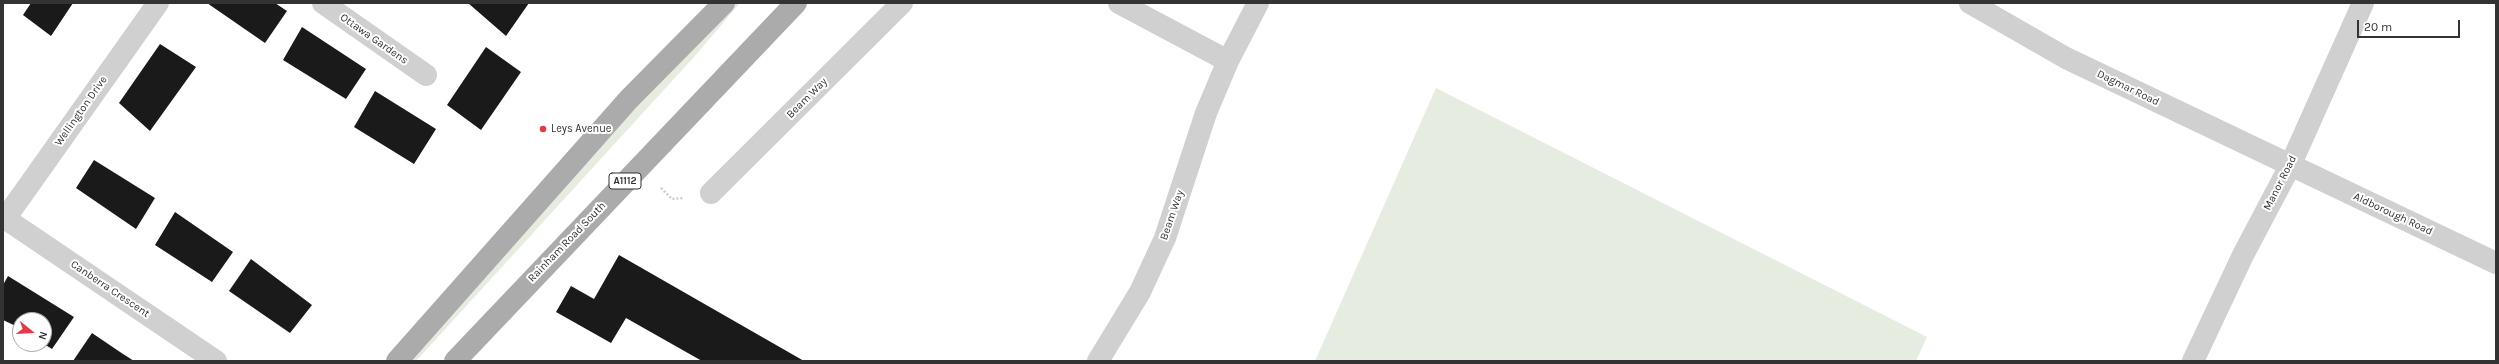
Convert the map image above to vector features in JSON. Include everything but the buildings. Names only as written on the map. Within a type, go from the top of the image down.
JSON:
[{"type":"main road","points":[[396,361],[629,99],[724,3]]},
{"type":"main road","name":"Rainham Road South","points":[[455,361],[796,3]]},
{"type":"street","name":"Wellington Drive","points":[[4,218],[158,3]]},
{"type":"street","name":"Ottawa Gardens","points":[[323,3],[426,75]]},
{"type":"street","name":"Beam Way","points":[[711,193],[902,3]]},
{"type":"street","points":[[1119,3],[1228,61]]},
{"type":"street","name":"Beam Way","points":[[1098,361],[1140,292],[1165,238],[1206,113],[1228,61],[1258,3]]},
{"type":"street","name":"Dagmar Road","points":[[1970,3],[2066,58],[2290,166]]},
{"type":"street","name":"Manor Road","points":[[2193,361],[2243,255],[2290,166],[2363,3]]},
{"type":"street","name":"Aldborough Road","points":[[2290,166],[2496,262]]},
{"type":"street","name":"Canberra Crescent","points":[[4,218],[216,361]]},
{"type":"path","points":[[646,159],[661,189],[672,200],[711,193]]},
{"type":"shaded area","points":[[724,3],[740,3],[694,57],[416,361],[404,361]]},
{"type":"shaded area","points":[[1436,88],[1927,337],[1916,361],[1315,361]]},
{"type":"place","name":"Leys Avenue","points":[[543,129]]}]
